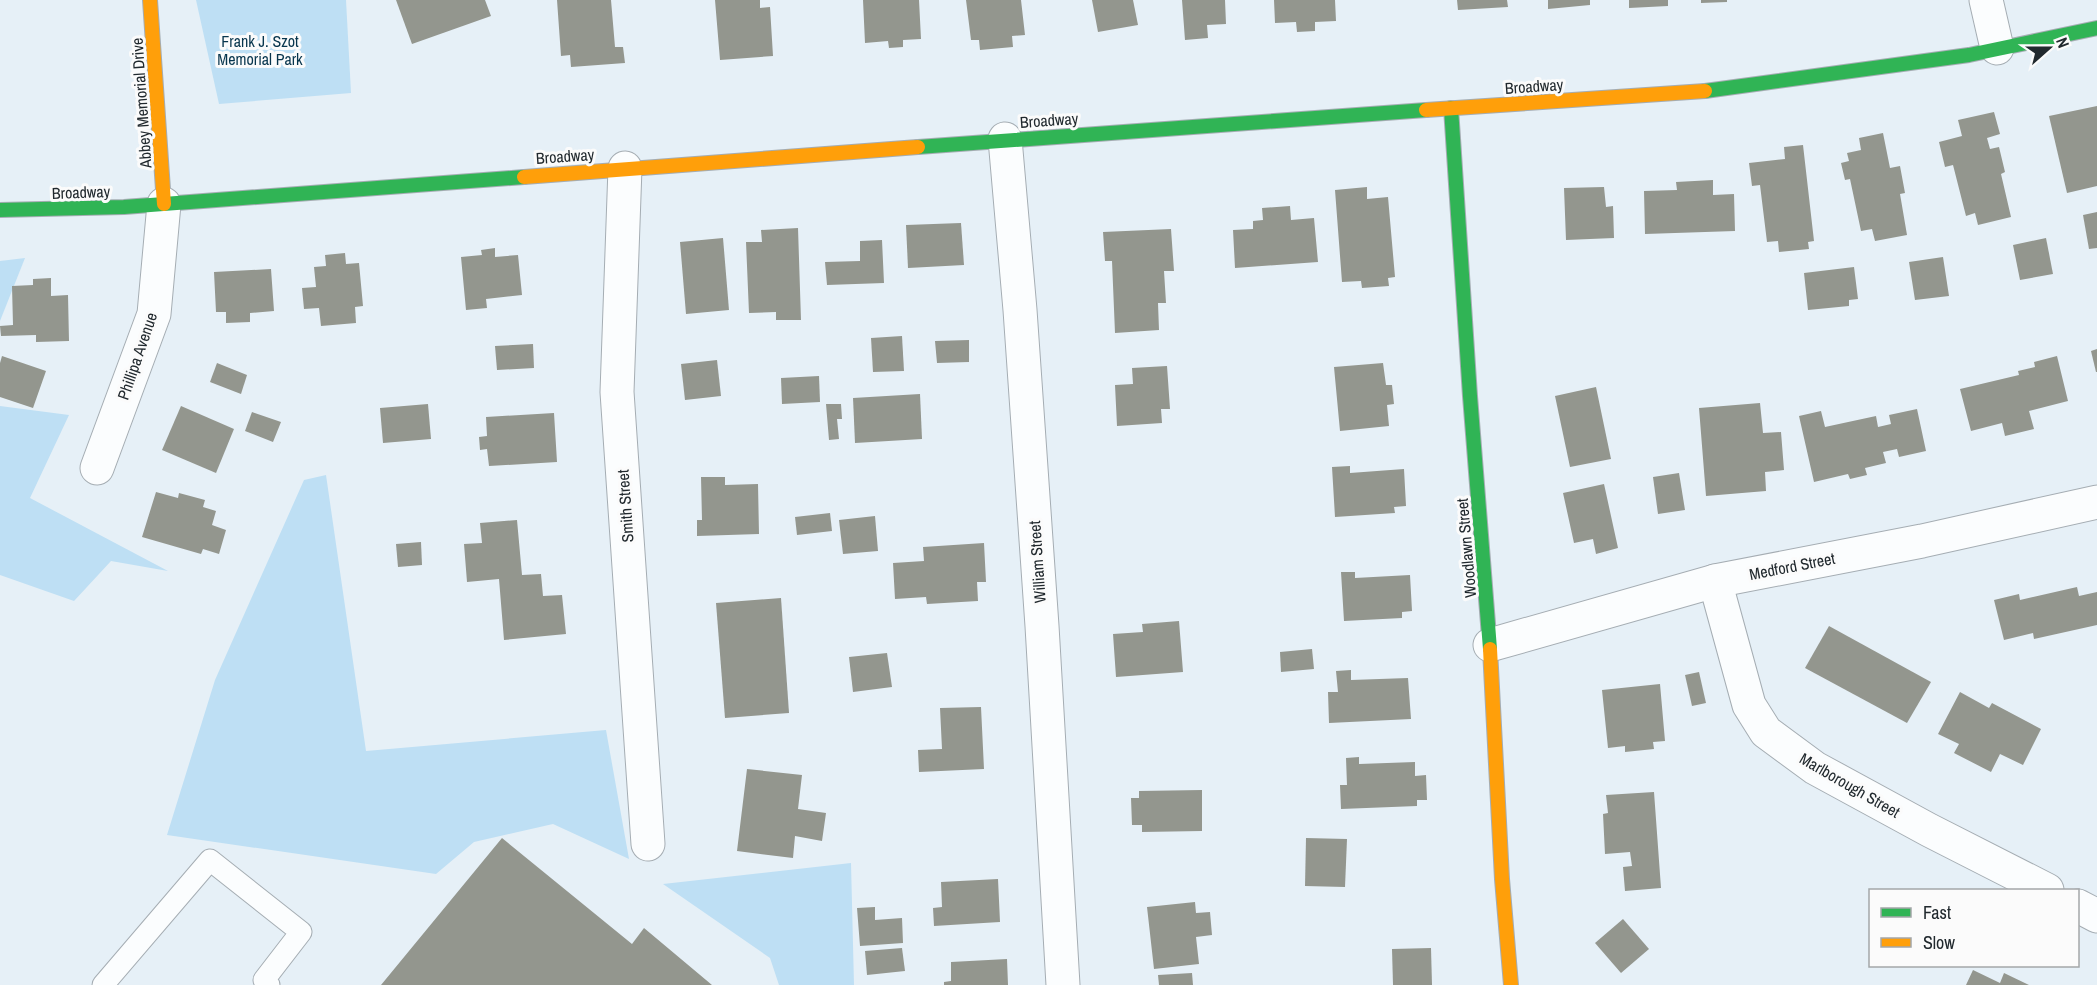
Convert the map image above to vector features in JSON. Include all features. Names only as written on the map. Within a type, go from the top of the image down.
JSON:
[{"type":"main road","name":"Abbey Memorial Drive","points":[[150,0],[164,204]]},
{"type":"main road","name":"Broadway","points":[[0,210],[164,204],[1005,140],[1703,91],[1969,55],[2097,28]]},
{"type":"main road","name":"Woodlawn Street","points":[[1451,108],[1470,396],[1491,645],[1502,879],[1511,985]]},
{"type":"street","points":[[1986,0],[1997,48]]},
{"type":"street","name":"William Street","points":[[1005,140],[1020,310],[1042,626],[1063,985]]},
{"type":"street","name":"Smith Street","points":[[625,168],[617,392],[648,844]]},
{"type":"street","name":"Phillipa Avenue","points":[[97,468],[154,314],[164,204]]},
{"type":"street","name":"Medford Street","points":[[1491,645],[1715,581],[1922,541],[2097,502]]},
{"type":"street","name":"Marlborough Street","points":[[1715,581],[1749,705],[1766,732],[1815,768],[2044,889]]},
{"type":"street","points":[[2079,907],[2097,916]]},
{"type":"lane","points":[[104,985],[210,860],[301,932],[264,980],[269,985]]},
{"type":"green space","name":"Frank J. Szot Memorial Park","points":[[196,0],[346,0],[351,93],[219,104]]},
{"type":"green space","points":[[25,258],[0,321],[0,261]]},
{"type":"green space","points":[[0,406],[69,415],[30,498],[168,571],[111,561],[74,601],[0,575]]},
{"type":"green space","points":[[326,475],[366,751],[606,730],[629,859],[553,824],[474,842],[436,874],[167,835],[215,680],[304,480]]},
{"type":"green space","points":[[851,863],[854,985],[779,985],[770,958],[663,884]]},
{"type":"building","points":[[396,0],[485,0],[491,16],[412,44]]},
{"type":"building","points":[[557,0],[611,0],[615,47],[623,47],[625,63],[571,67],[570,55],[561,56]]},
{"type":"building","points":[[715,0],[760,0],[760,8],[770,7],[773,56],[720,60]]},
{"type":"building","points":[[863,0],[919,0],[921,39],[903,40],[903,47],[889,48],[888,41],[865,43]]},
{"type":"building","points":[[966,0],[1021,0],[1025,35],[1012,36],[1013,47],[980,50],[979,40],[971,40]]},
{"type":"building","points":[[1092,0],[1133,0],[1138,25],[1098,32]]},
{"type":"building","points":[[1182,0],[1225,0],[1226,24],[1207,25],[1208,38],[1185,40]]},
{"type":"building","points":[[1274,0],[1335,0],[1336,21],[1315,22],[1315,31],[1297,32],[1296,22],[1275,23]]},
{"type":"building","points":[[1457,0],[1507,0],[1508,7],[1458,10]]},
{"type":"building","points":[[1548,0],[1590,0],[1590,5],[1548,9]]},
{"type":"building","points":[[1629,0],[1668,0],[1668,6],[1629,8]]},
{"type":"building","points":[[1701,0],[1727,0],[1727,2],[1701,3]]},
{"type":"building","points":[[2097,106],[2097,186],[2067,193],[2049,116]]},
{"type":"building","points":[[1994,112],[2000,134],[1987,138],[1990,149],[1999,147],[2005,172],[2001,174],[2011,217],[1978,225],[1975,213],[1966,216],[1953,165],[1945,167],[1939,142],[1962,136],[1958,120]]},
{"type":"building","points":[[1883,133],[1890,168],[1900,166],[1905,193],[1900,194],[1907,235],[1875,241],[1872,229],[1861,231],[1850,179],[1845,180],[1841,163],[1849,161],[1847,153],[1861,150],[1859,138]]},
{"type":"building","points":[[1803,145],[1814,241],[1808,242],[1809,249],[1779,252],[1778,241],[1767,242],[1760,185],[1752,186],[1749,163],[1785,159],[1784,147]]},
{"type":"building","points":[[1713,180],[1713,195],[1734,194],[1735,231],[1645,234],[1644,191],[1677,190],[1676,182]]},
{"type":"building","points":[[1367,187],[1367,199],[1388,197],[1395,277],[1388,278],[1389,286],[1362,288],[1361,281],[1342,282],[1335,190]]},
{"type":"building","points":[[1604,187],[1606,207],[1613,206],[1614,238],[1566,240],[1564,188]]},
{"type":"building","points":[[1290,206],[1291,220],[1314,218],[1318,262],[1235,268],[1233,230],[1253,229],[1253,221],[1263,220],[1262,208]]},
{"type":"building","points":[[2097,212],[2097,248],[2089,249],[2083,215]]},
{"type":"building","points":[[961,223],[964,265],[908,268],[906,225]]},
{"type":"building","points":[[798,228],[801,320],[776,320],[776,312],[749,313],[746,242],[762,242],[761,230]]},
{"type":"building","points":[[1171,229],[1174,271],[1164,271],[1166,303],[1158,303],[1159,330],[1115,333],[1112,261],[1105,261],[1103,232]]},
{"type":"building","points":[[723,238],[729,310],[686,314],[680,242]]},
{"type":"building","points":[[2046,238],[2053,274],[2020,280],[2013,245]]},
{"type":"building","points":[[882,240],[884,283],[827,285],[825,262],[860,261],[860,241]]},
{"type":"building","points":[[495,248],[495,257],[518,255],[522,295],[486,299],[487,308],[466,310],[461,257],[482,255],[481,250]]},
{"type":"building","points":[[345,253],[346,264],[359,263],[363,306],[355,307],[356,323],[321,326],[319,308],[304,309],[302,288],[316,287],[314,267],[326,266],[325,255]]},
{"type":"building","points":[[1943,257],[1949,296],[1915,300],[1909,262]]},
{"type":"building","points":[[1854,267],[1858,299],[1849,300],[1849,306],[1808,310],[1804,273]]},
{"type":"building","points":[[271,269],[274,311],[250,313],[250,322],[226,323],[226,312],[216,312],[214,272]]},
{"type":"building","points":[[51,278],[51,296],[68,295],[69,341],[36,342],[36,335],[1,336],[0,326],[13,325],[12,286],[33,285],[33,279]]},
{"type":"building","points":[[902,336],[904,371],[873,372],[871,338]]},
{"type":"building","points":[[969,340],[969,362],[937,363],[935,341]]},
{"type":"building","points":[[533,344],[534,368],[497,370],[495,346]]},
{"type":"building","points":[[2097,349],[2097,372],[2096,372],[2091,351]]},
{"type":"building","points":[[2,356],[46,371],[33,408],[0,397]]},
{"type":"building","points":[[2057,356],[2068,401],[2029,411],[2034,429],[2005,436],[2002,423],[1971,431],[1960,389],[2019,375],[2018,371],[2035,367],[2034,362]]},
{"type":"building","points":[[717,360],[721,396],[685,400],[681,364]]},
{"type":"building","points":[[217,363],[247,375],[241,394],[210,382]]},
{"type":"building","points":[[1383,363],[1386,385],[1392,385],[1394,404],[1387,405],[1389,426],[1340,431],[1334,367]]},
{"type":"building","points":[[1167,366],[1170,409],[1161,409],[1162,423],[1117,426],[1115,385],[1133,384],[1132,368]]},
{"type":"building","points":[[819,376],[820,402],[782,404],[781,378]]},
{"type":"building","points":[[1596,387],[1611,459],[1570,467],[1555,396]]},
{"type":"building","points":[[920,394],[922,439],[855,443],[853,398]]},
{"type":"building","points":[[1760,403],[1763,433],[1781,432],[1784,470],[1765,472],[1766,491],[1706,496],[1699,408]]},
{"type":"building","points":[[428,404],[431,439],[383,443],[380,408]]},
{"type":"building","points":[[826,404],[841,404],[842,419],[837,419],[839,439],[829,440]]},
{"type":"building","points":[[181,406],[234,429],[216,473],[162,450]]},
{"type":"building","points":[[1917,409],[1926,451],[1899,457],[1897,449],[1883,452],[1886,463],[1865,468],[1867,475],[1850,479],[1848,474],[1814,482],[1799,416],[1821,411],[1825,427],[1876,416],[1878,427],[1891,424],[1889,415]]},
{"type":"building","points":[[252,412],[281,422],[273,442],[245,431]]},
{"type":"building","points":[[554,413],[557,462],[489,466],[487,449],[480,450],[479,437],[487,436],[486,417]]},
{"type":"building","points":[[1350,466],[1350,473],[1404,469],[1406,506],[1394,507],[1395,513],[1335,517],[1332,467]]},
{"type":"building","points":[[1679,473],[1685,510],[1658,514],[1653,477]]},
{"type":"building","points":[[701,477],[725,477],[725,485],[758,484],[759,534],[697,536],[697,520],[702,520]]},
{"type":"building","points":[[1604,484],[1618,548],[1596,554],[1593,539],[1574,543],[1563,493]]},
{"type":"building","points":[[156,492],[178,498],[179,493],[205,500],[203,507],[216,511],[212,525],[226,530],[219,554],[203,549],[201,554],[142,537]]},
{"type":"building","points":[[830,513],[832,531],[797,535],[795,517]]},
{"type":"building","points":[[875,516],[878,551],[843,554],[839,520]]},
{"type":"building","points":[[517,520],[522,575],[541,574],[543,596],[562,595],[566,634],[504,640],[499,579],[467,582],[464,544],[482,543],[480,523]]},
{"type":"building","points":[[421,542],[422,565],[398,567],[396,544]]},
{"type":"building","points":[[984,543],[986,582],[977,582],[978,601],[927,604],[926,597],[895,599],[893,563],[924,561],[923,547]]},
{"type":"building","points":[[1341,572],[1355,572],[1355,578],[1410,575],[1412,611],[1402,612],[1402,618],[1344,621]]},
{"type":"building","points":[[2077,587],[2079,596],[2097,592],[2097,625],[2034,639],[2033,633],[2004,640],[1994,600],[2019,594],[2020,600]]},
{"type":"building","points":[[781,598],[789,713],[725,718],[716,603]]},
{"type":"building","points":[[1179,621],[1183,672],[1116,677],[1113,634],[1143,632],[1142,624]]},
{"type":"building","points":[[1829,626],[1931,682],[1907,723],[1805,668]]},
{"type":"building","points":[[1312,649],[1314,669],[1281,672],[1280,652]]},
{"type":"building","points":[[887,653],[892,687],[853,692],[849,657]]},
{"type":"building","points":[[1351,670],[1351,680],[1408,678],[1411,719],[1329,723],[1328,692],[1338,692],[1336,671]]},
{"type":"building","points":[[1699,672],[1706,703],[1692,706],[1685,675]]},
{"type":"building","points":[[1660,684],[1665,741],[1653,742],[1654,749],[1625,752],[1625,746],[1608,748],[1602,690]]},
{"type":"building","points":[[1960,692],[1989,708],[1992,703],[2041,729],[2023,765],[2000,754],[1991,772],[1954,753],[1959,744],[1938,734]]},
{"type":"building","points":[[981,707],[984,769],[919,772],[918,750],[942,749],[940,708]]},
{"type":"building","points":[[1359,757],[1359,764],[1415,762],[1415,776],[1426,775],[1427,800],[1417,800],[1417,806],[1341,809],[1340,785],[1347,785],[1346,758]]},
{"type":"building","points":[[747,769],[802,775],[798,809],[826,813],[822,841],[795,836],[793,858],[737,851]]},
{"type":"building","points":[[1202,790],[1202,831],[1142,832],[1142,825],[1132,825],[1131,798],[1139,798],[1139,791]]},
{"type":"building","points":[[1654,792],[1661,888],[1625,891],[1623,867],[1632,866],[1630,852],[1605,854],[1603,814],[1608,813],[1606,795]]},
{"type":"building","points":[[502,838],[632,944],[644,928],[712,985],[381,985]]},
{"type":"building","points":[[1306,838],[1347,839],[1345,887],[1305,886]]},
{"type":"building","points":[[998,879],[1000,922],[934,926],[933,908],[942,907],[941,882]]},
{"type":"building","points":[[1195,902],[1196,913],[1210,912],[1212,935],[1196,937],[1199,964],[1154,969],[1147,907]]},
{"type":"building","points":[[875,907],[875,920],[902,918],[903,943],[860,946],[857,908]]},
{"type":"building","points":[[1623,919],[1649,949],[1621,973],[1595,943]]},
{"type":"building","points":[[902,948],[905,971],[867,975],[865,951]]},
{"type":"building","points":[[1431,948],[1432,985],[1393,985],[1392,949]]},
{"type":"building","points":[[1007,959],[1008,985],[944,985],[944,982],[951,981],[951,962]]},
{"type":"building","points":[[1973,970],[2000,983],[2004,973],[2029,985],[1966,985]]},
{"type":"building","points":[[1192,973],[1193,985],[1159,985],[1158,975]]},
{"type":"traffic: fast","points":[[1705,91],[1969,55],[2097,28]]},
{"type":"traffic: fast","points":[[1451,108],[1490,649]]},
{"type":"traffic: fast","points":[[918,147],[1426,110]]},
{"type":"traffic: fast","points":[[0,210],[124,207],[524,177]]},
{"type":"traffic: slow","points":[[150,0],[164,204]]},
{"type":"traffic: slow","points":[[1426,110],[1705,91]]},
{"type":"traffic: slow","points":[[524,177],[918,147]]},
{"type":"traffic: slow","points":[[1490,649],[1502,879],[1511,985]]}]
